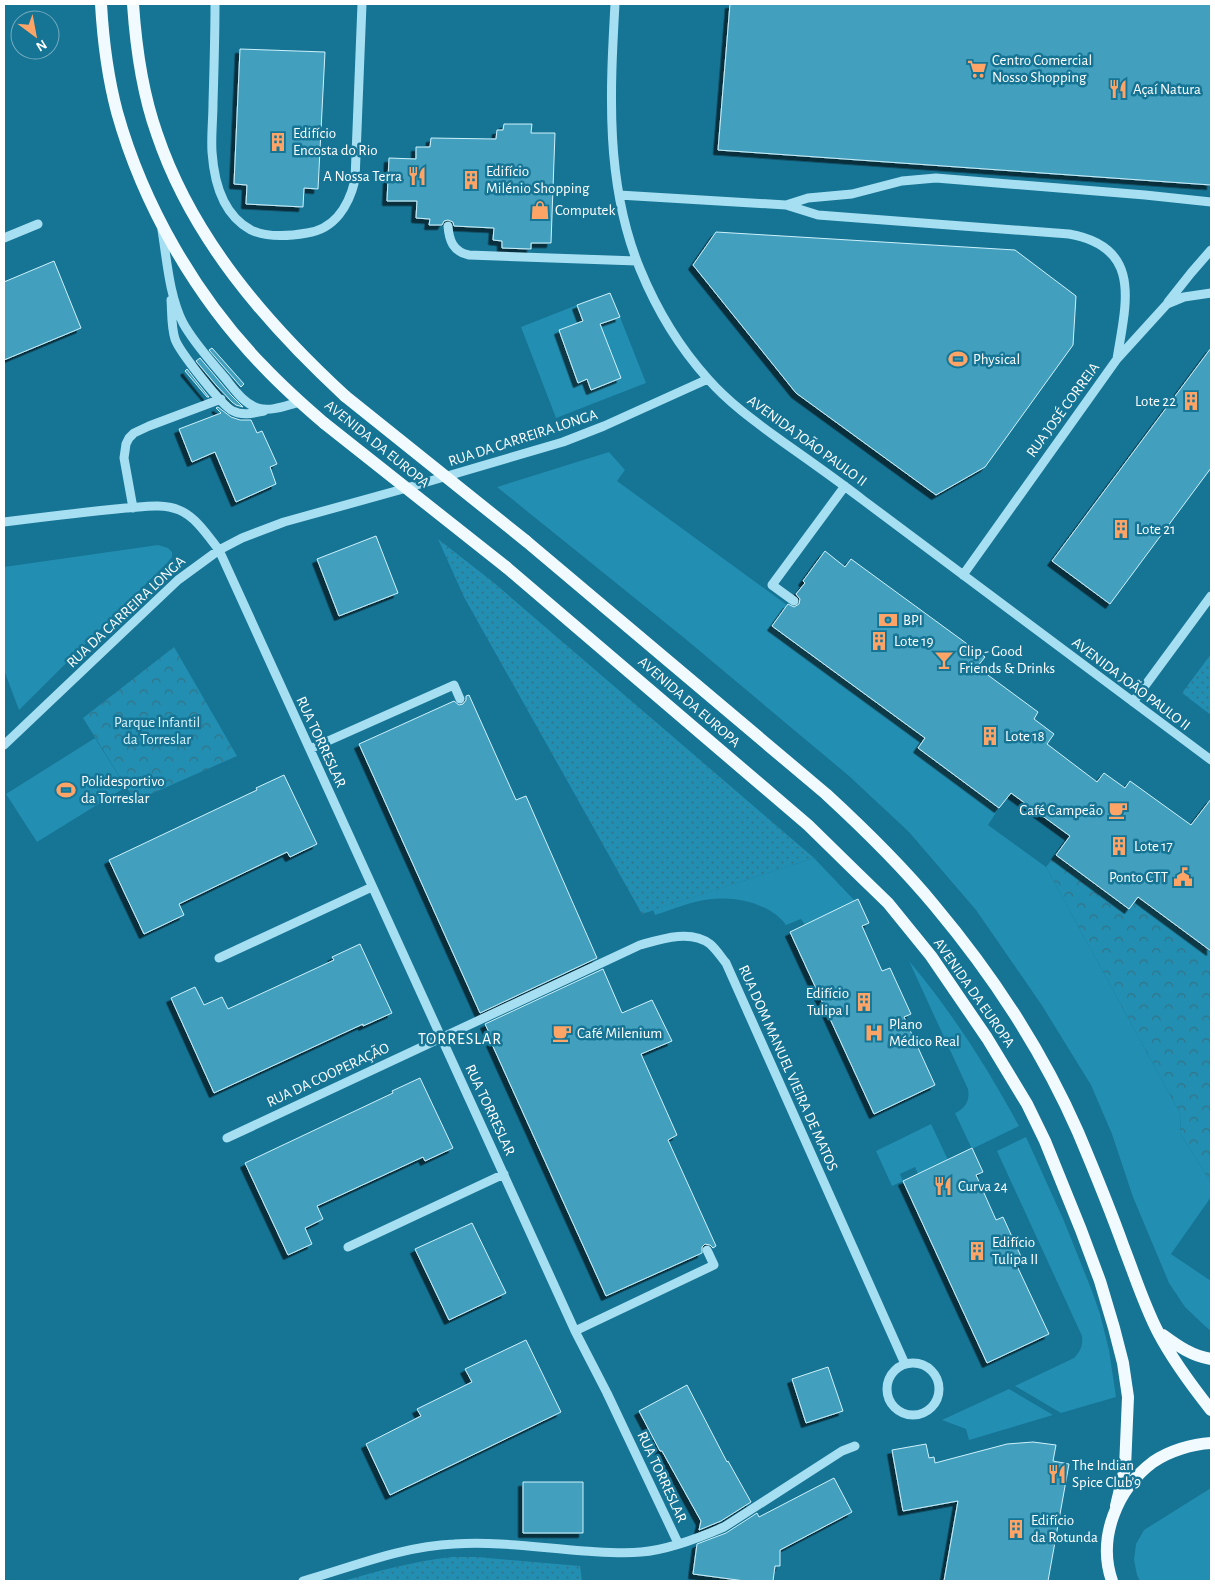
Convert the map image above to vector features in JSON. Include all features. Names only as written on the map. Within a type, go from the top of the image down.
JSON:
[{"type":"main road","name":"AVENIDA DA EUROPA","points":[[101,4],[102,32],[117,110],[130,152],[160,220],[192,277],[224,321],[263,366],[324,423],[506,567],[808,825],[888,903],[931,956],[987,1038],[1027,1104],[1045,1141],[1100,1281],[1123,1363],[1128,1397],[1125,1468],[1108,1538],[1108,1571],[1112,1581]]},
{"type":"main road","name":"AVENIDA DA EUROPA","points":[[133,4],[135,34],[142,80],[156,134],[173,176],[199,225],[229,270],[269,319],[294,347],[345,396],[526,541],[826,794],[865,831],[934,904],[990,978],[1062,1097],[1107,1201],[1138,1285],[1158,1332],[1211,1410]]},
{"type":"main road","points":[[1158,1332],[1182,1349],[1200,1358],[1211,1360]]},
{"type":"main road","points":[[1116,1506],[1132,1481],[1154,1462],[1181,1449],[1211,1443]]},
{"type":"street","points":[[216,4],[212,152],[215,176],[222,199],[235,218],[252,230],[292,235],[314,232],[326,226],[347,205],[352,192],[355,180],[362,4]]},
{"type":"street","name":"AVENIDA JOÃO PAULO II","points":[[615,4],[611,135],[625,225],[648,286],[668,323],[692,359],[708,379],[747,415],[1211,760]]},
{"type":"street","points":[[786,205],[808,198],[852,194],[902,181],[936,178],[1211,202]]},
{"type":"street","points":[[619,195],[786,205],[818,215],[1069,234],[1093,240],[1113,254],[1123,273],[1125,291],[1124,311],[1117,359]]},
{"type":"street","points":[[160,220],[175,301],[182,322],[198,346],[249,404],[263,409],[274,408]]},
{"type":"street","points":[[4,238],[38,224]]},
{"type":"street","points":[[448,226],[452,244],[460,252],[469,256],[637,261]]},
{"type":"street","points":[[1166,304],[1211,250]]},
{"type":"street","points":[[171,280],[172,330],[176,344],[229,409],[238,413],[249,414],[300,402]]},
{"type":"street","name":"RUA JOSÉ CORREIA","points":[[962,575],[1117,359],[1166,304],[1184,297],[1211,293]]},
{"type":"street","name":"RUA DA CARREIRA LONGA","points":[[4,745],[178,580],[219,550],[242,538],[284,522],[546,448],[585,434],[708,379]]},
{"type":"street","points":[[133,508],[124,458],[129,438],[134,433],[148,426],[221,400]]},
{"type":"street","points":[[794,602],[772,586],[845,486]]},
{"type":"street","name":"RUA TORRESLAR","points":[[4,522],[133,508],[170,507],[183,512],[206,533],[219,550],[575,1331],[607,1393],[678,1543]]},
{"type":"street","points":[[1133,702],[1211,596]]},
{"type":"street","points":[[310,749],[454,685],[460,699]]},
{"type":"street","points":[[219,958],[372,887]]},
{"type":"street","name":"RUA DOM MANUEL VIEIRA DE MATOS","points":[[441,1038],[640,945],[678,936],[696,938],[710,944],[726,963],[738,988],[905,1364]]},
{"type":"street","name":"RUA DA COOPERAÇÃO","points":[[227,1138],[441,1038]]},
{"type":"street","points":[[348,1247],[504,1174]]},
{"type":"street","points":[[575,1331],[714,1265],[707,1250]]},
{"type":"street","points":[[914,1362],[923,1364],[931,1369],[939,1385],[939,1393],[932,1408],[916,1415],[900,1412],[889,1400],[887,1392],[891,1374],[905,1364],[914,1362]]},
{"type":"street","points":[[303,1581],[429,1546],[482,1543],[620,1554],[644,1552],[709,1533],[731,1523],[842,1451],[855,1446]]},
{"type":"green space","points":[[577,305],[602,310],[607,322],[620,317],[646,383],[556,418],[521,327]]},
{"type":"green space","points":[[609,452],[625,470],[617,481],[787,605],[772,626],[925,738],[918,748],[999,808],[988,825],[1046,867],[1181,1115],[1180,1133],[1211,1183],[1211,1197],[1171,1254],[1211,1281],[1211,1331],[1185,1307],[1169,1283],[1133,1197],[1112,1134],[1091,1085],[1041,1004],[976,910],[909,832],[849,776],[683,637],[497,487]]},
{"type":"green space","points":[[438,539],[493,582],[814,858],[642,914],[464,597]]},
{"type":"green space","points":[[158,545],[168,548],[172,552],[172,557],[168,562],[19,710],[4,670],[4,567]]},
{"type":"green space","name":"Parque Infantil da Torreslar","points":[[174,647],[237,756],[135,801],[83,718]]},
{"type":"green space","points":[[1211,654],[1211,715],[1182,693]]},
{"type":"green space","name":"Polidesportivo da Torreslar","points":[[95,738],[126,787],[37,842],[6,794]]},
{"type":"green space","points":[[1056,855],[1129,909],[1138,897],[1211,951],[1211,1183],[1180,1133],[1181,1115],[1046,867]]},
{"type":"green space","points":[[814,858],[855,901],[805,925],[801,919],[786,925],[780,918],[763,907],[742,900],[722,898],[697,902],[655,915],[653,910]]},
{"type":"green space","points":[[909,961],[940,1000],[968,1040],[1019,1126],[972,1149],[955,1113],[962,1109],[966,1103],[968,1089]]},
{"type":"green space","points":[[931,1124],[948,1160],[918,1174],[915,1167],[900,1174],[903,1181],[892,1186],[876,1151]]},
{"type":"green space","points":[[1026,1137],[1064,1221],[1100,1314],[1109,1350],[1116,1397],[1061,1413],[1015,1386],[1074,1358],[1081,1348],[1082,1342],[1082,1336],[997,1151]]},
{"type":"green space","points":[[1009,1389],[1053,1415],[969,1440],[966,1429],[942,1420]]},
{"type":"green space","points":[[1211,1488],[1211,1581],[1140,1581],[1134,1560],[1136,1544],[1144,1530]]},
{"type":"green space","points":[[452,1557],[477,1557],[580,1566],[582,1581],[343,1581],[410,1564]]},
{"type":"building","name":"Centro Comercial Nosso Shopping","points":[[730,4],[1211,4],[1211,185],[718,150]]},
{"type":"building","name":"Edifício Encosta do Rio","points":[[240,49],[325,52],[318,189],[304,188],[303,207],[246,204],[247,185],[234,184]]},
{"type":"building","name":"Edifício Milénio Shopping","points":[[504,124],[532,124],[531,133],[555,133],[551,243],[531,243],[531,249],[502,248],[502,241],[493,240],[494,228],[454,226],[453,222],[448,220],[444,221],[442,225],[429,225],[430,219],[416,218],[417,201],[387,201],[389,158],[416,159],[416,147],[430,147],[431,138],[496,139],[497,130],[503,130]]},
{"type":"building","points":[[716,232],[1015,250],[1076,296],[1073,345],[985,467],[936,495],[796,393],[693,265]]},
{"type":"building","points":[[54,261],[81,328],[4,360],[4,282]]},
{"type":"building","points":[[610,293],[620,317],[600,324],[621,378],[591,390],[587,379],[578,383],[559,330],[583,321],[577,305]]},
{"type":"building","points":[[212,348],[244,384],[241,387],[209,350]]},
{"type":"building","name":"Lote 21","points":[[1211,348],[1211,468],[1110,604],[1052,561]]},
{"type":"building","points":[[200,358],[243,407],[232,402],[216,385],[196,361]]},
{"type":"building","points":[[187,369],[209,397],[185,371]]},
{"type":"building","points":[[218,407],[231,417],[240,420],[251,420],[257,433],[262,431],[277,464],[270,467],[276,484],[236,502],[215,452],[192,462],[179,429],[221,413],[216,408]]},
{"type":"building","points":[[376,536],[398,593],[339,616],[317,559]]},
{"type":"building","points":[[825,551],[845,567],[851,559],[985,657],[977,667],[1038,712],[1034,719],[1054,734],[1047,744],[1097,782],[1104,773],[1125,788],[1130,781],[1191,825],[1211,799],[1211,951],[1138,897],[1129,909],[1056,855],[1070,836],[1011,793],[999,808],[918,748],[925,738],[772,626],[788,604],[794,607],[799,604],[800,599],[796,594]]},
{"type":"building","points":[[469,695],[516,800],[526,796],[597,958],[480,1013],[359,744],[454,701],[459,705],[463,704],[466,696]]},
{"type":"building","points":[[284,775],[317,844],[290,857],[287,852],[179,904],[184,915],[144,934],[109,860],[257,790],[256,788]]},
{"type":"building","name":"Edifício Tulipa I","points":[[858,899],[869,923],[862,926],[882,971],[890,968],[911,1014],[904,1017],[935,1085],[874,1114],[790,932]]},
{"type":"building","points":[[360,944],[392,1013],[363,1026],[363,1024],[214,1093],[171,998],[195,987],[204,1005],[222,997],[228,1009],[334,960],[332,957]]},
{"type":"building","points":[[603,969],[622,1013],[652,1000],[672,1041],[641,1054],[677,1135],[668,1140],[716,1246],[713,1248],[705,1244],[702,1247],[702,1253],[606,1296],[491,1042],[493,1041],[485,1024]]},
{"type":"building","points":[[420,1078],[453,1148],[425,1161],[423,1157],[317,1206],[323,1219],[305,1228],[312,1244],[288,1255],[245,1163],[393,1093],[392,1091]]},
{"type":"building","name":"Edifício Tulipa II","points":[[972,1148],[983,1172],[976,1175],[996,1220],[1003,1217],[1024,1263],[1017,1266],[1049,1334],[987,1363],[903,1181]]},
{"type":"building","points":[[472,1223],[506,1293],[449,1320],[415,1249]]},
{"type":"building","points":[[526,1340],[561,1412],[390,1495],[366,1444],[421,1416],[417,1409],[472,1382],[465,1369]]},
{"type":"building","points":[[828,1367],[843,1411],[806,1423],[792,1379]]},
{"type":"building","points":[[687,1385],[727,1462],[751,1502],[721,1521],[699,1530],[701,1521],[639,1411]]},
{"type":"building","name":"Edifício da Rotunda","points":[[1033,1442],[1056,1445],[1053,1461],[1069,1464],[1048,1581],[944,1581],[958,1501],[903,1511],[892,1450],[926,1444],[929,1458],[934,1457],[935,1463],[1007,1444]]},
{"type":"building","points":[[834,1478],[852,1512],[780,1550],[780,1566],[775,1566],[773,1581],[745,1581],[693,1574],[697,1544],[726,1533],[757,1513],[759,1517]]},
{"type":"building","points":[[523,1482],[583,1482],[583,1533],[523,1533]]},
{"type":"place","name":"Centro Comercial Nosso Shopping","points":[[977,69]]},
{"type":"place","name":"Açaí Natura","points":[[1118,89]]},
{"type":"place","name":"Edifício Encosta do Rio","points":[[278,142]]},
{"type":"place","name":"A Nossa Terra","points":[[417,176]]},
{"type":"place","name":"Edifício Milénio Shopping","points":[[471,180]]},
{"type":"place","name":"Computek","points":[[540,210]]},
{"type":"place","name":"Physical","points":[[958,359]]},
{"type":"place","name":"Lote 22","points":[[1191,401]]},
{"type":"place","name":"Lote 21","points":[[1121,529]]},
{"type":"place","name":"BPI","points":[[888,620]]},
{"type":"place","name":"Lote 19","points":[[879,641]]},
{"type":"place","name":"Clip - Good Friends & Drinks","points":[[944,660]]},
{"type":"place","name":"Lote 18","points":[[990,736]]},
{"type":"place","name":"Polidesportivo da Torreslar","points":[[66,790]]},
{"type":"place","name":"Café Campeão","points":[[1118,810]]},
{"type":"place","name":"Lote 17","points":[[1119,846]]},
{"type":"place","name":"Ponto CTT","points":[[1183,877]]},
{"type":"place","name":"Edifício Tulipa I","points":[[864,1002]]},
{"type":"place","name":"Café Milenium","points":[[562,1033]]},
{"type":"place","name":"Plano Médico Real","points":[[874,1033]]},
{"type":"place","name":"Curva 24","points":[[943,1186]]},
{"type":"place","name":"Edifício Tulipa II","points":[[977,1251]]},
{"type":"place","name":"The Indian Spice Club’9","points":[[1057,1474]]},
{"type":"place","name":"Edifício da Rotunda","points":[[1016,1529]]},
{"type":"district","name":"TORRESLAR","points":[[460,1039]]}]
